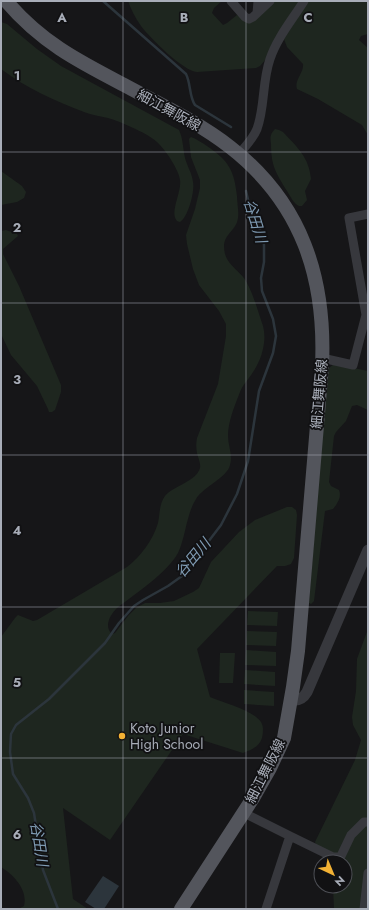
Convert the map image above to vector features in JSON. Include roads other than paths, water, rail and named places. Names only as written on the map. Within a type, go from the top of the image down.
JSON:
[{"type":"main road","name":"細江舞阪線","points":[[6,1],[34,30],[56,47],[80,62],[192,122],[239,154],[261,175],[278,196],[293,219],[305,243],[314,269],[322,323],[322,358],[298,651],[291,700],[281,745],[265,778],[244,813],[181,909]]},
{"type":"street","points":[[231,1],[246,17],[250,19],[270,1]]},
{"type":"street","points":[[257,13],[258,1]]},
{"type":"street","points":[[239,154],[251,140],[256,131],[266,72],[274,50],[304,1]]},
{"type":"street","points":[[322,358],[354,365],[366,315],[349,218],[368,214]]},
{"type":"street","points":[[291,700],[300,699],[307,692],[368,550]]},
{"type":"street","points":[[244,813],[333,857],[341,856],[355,831],[364,822],[368,822]]},
{"type":"street","points":[[266,909],[290,836]]},
{"type":"street","points":[[364,909],[368,873]]},
{"type":"waterway","name":"谷田川","points":[[103,1],[186,74],[195,105],[231,127]]},
{"type":"waterway","name":"谷田川","points":[[58,909],[43,870],[34,813],[28,798],[13,774],[10,752],[11,734],[16,725],[49,699],[105,643],[119,623],[134,606],[182,576],[221,525],[237,494],[248,461],[259,391],[273,353],[276,336],[273,319],[262,291],[261,278],[264,262],[263,237],[249,204],[246,191]]},
{"type":"place","name":"Koto Junior High School","points":[[122,736]]}]
